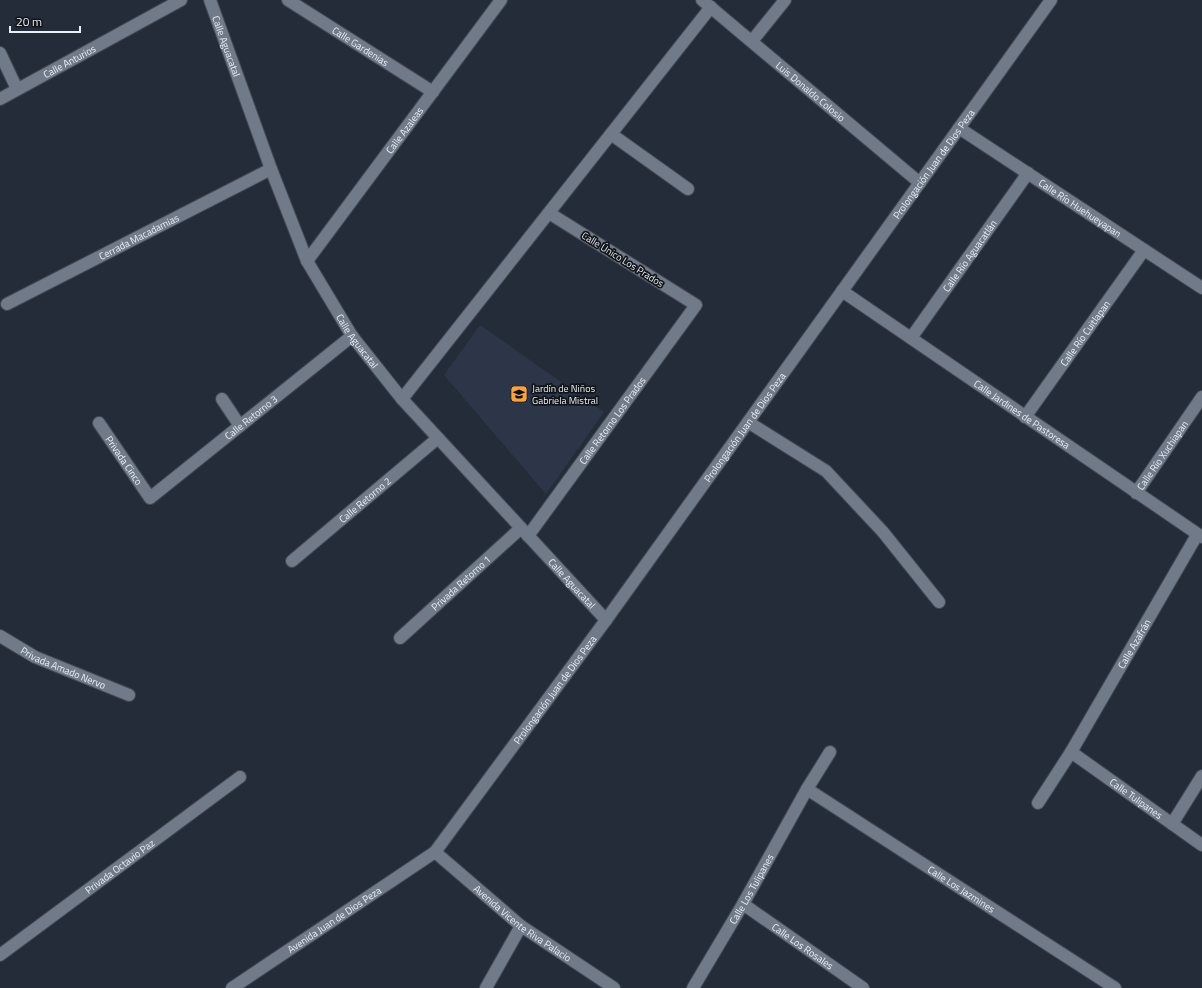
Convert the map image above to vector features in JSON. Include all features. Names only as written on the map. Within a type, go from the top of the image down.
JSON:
[{"type":"street","name":"Calle Anturios","points":[[0,99],[181,0]]},
{"type":"street","name":"Calle Aguacatal","points":[[210,0],[271,169],[307,261],[352,336],[402,399],[606,620]]},
{"type":"street","name":"Calle Gardenias","points":[[288,0],[433,92]]},
{"type":"street","name":"Calle Azaleas","points":[[307,261],[501,0]]},
{"type":"street","points":[[752,41],[785,0]]},
{"type":"street","name":"Prolongación Juan de Dios Peza","points":[[435,852],[606,620],[1051,0]]},
{"type":"street","points":[[402,399],[611,134],[706,3]]},
{"type":"street","name":"Luis Donaldo Colosio","points":[[706,3],[920,182]]},
{"type":"street","points":[[0,53],[17,89]]},
{"type":"street","name":"Calle Río Huehueyapan","points":[[959,128],[1202,288]]},
{"type":"street","points":[[611,134],[688,189]]},
{"type":"street","name":"Cerrada Macadamias","points":[[7,304],[271,169]]},
{"type":"street","name":"Calle Río Aguacatlán","points":[[911,338],[1028,173]]},
{"type":"street","name":"Calle Único Los Prados","points":[[549,213],[696,305]]},
{"type":"street","name":"Calle Río Cuitlapan","points":[[1025,417],[1144,250]]},
{"type":"street","name":"Calle Jardines de Pastoresa","points":[[842,291],[1200,536]]},
{"type":"street","name":"Calle Retorno Los Prados","points":[[524,532],[696,305]]},
{"type":"street","name":"Calle Retorno 3","points":[[150,498],[352,336]]},
{"type":"street","name":"Calle Río Xuchiapan","points":[[1136,493],[1202,397]]},
{"type":"street","points":[[222,399],[240,426]]},
{"type":"street","points":[[748,422],[826,471],[883,532],[939,602]]},
{"type":"street","name":"Privada Cinco","points":[[99,423],[150,498]]},
{"type":"street","name":"Calle Retorno 2","points":[[292,561],[438,438]]},
{"type":"street","name":"Privada Retorno 1","points":[[400,638],[524,532]]},
{"type":"street","name":"Calle Azafrán","points":[[1038,803],[1200,536]]},
{"type":"street","name":"Privada Amado Nervo","points":[[0,636],[35,657],[129,695]]},
{"type":"street","name":"Calle Los Tulipanes","points":[[693,988],[743,904],[807,789],[830,752]]},
{"type":"street","name":"Calle Tulipanes","points":[[1070,752],[1202,845]]},
{"type":"street","points":[[1172,824],[1202,776]]},
{"type":"street","name":"Privada Octavio Paz","points":[[0,955],[240,778]]},
{"type":"street","name":"Calle Los Jazmines","points":[[807,789],[1115,988]]},
{"type":"street","name":"Avenida Vicente Riva Palacio","points":[[435,852],[521,926],[614,988]]},
{"type":"street","name":"Avenida Juan de Dios Peza","points":[[232,988],[435,852]]},
{"type":"street","name":"Calle Los Rosales","points":[[743,904],[863,988]]},
{"type":"street","points":[[486,988],[521,926]]},
{"type":"shaded area","name":"Jardín de Niños Gabriela Mistral","points":[[480,325],[604,412],[546,494],[444,375]]},
{"type":"place","name":"Jardín de Niños Gabriela Mistral","points":[[519,394]]}]
